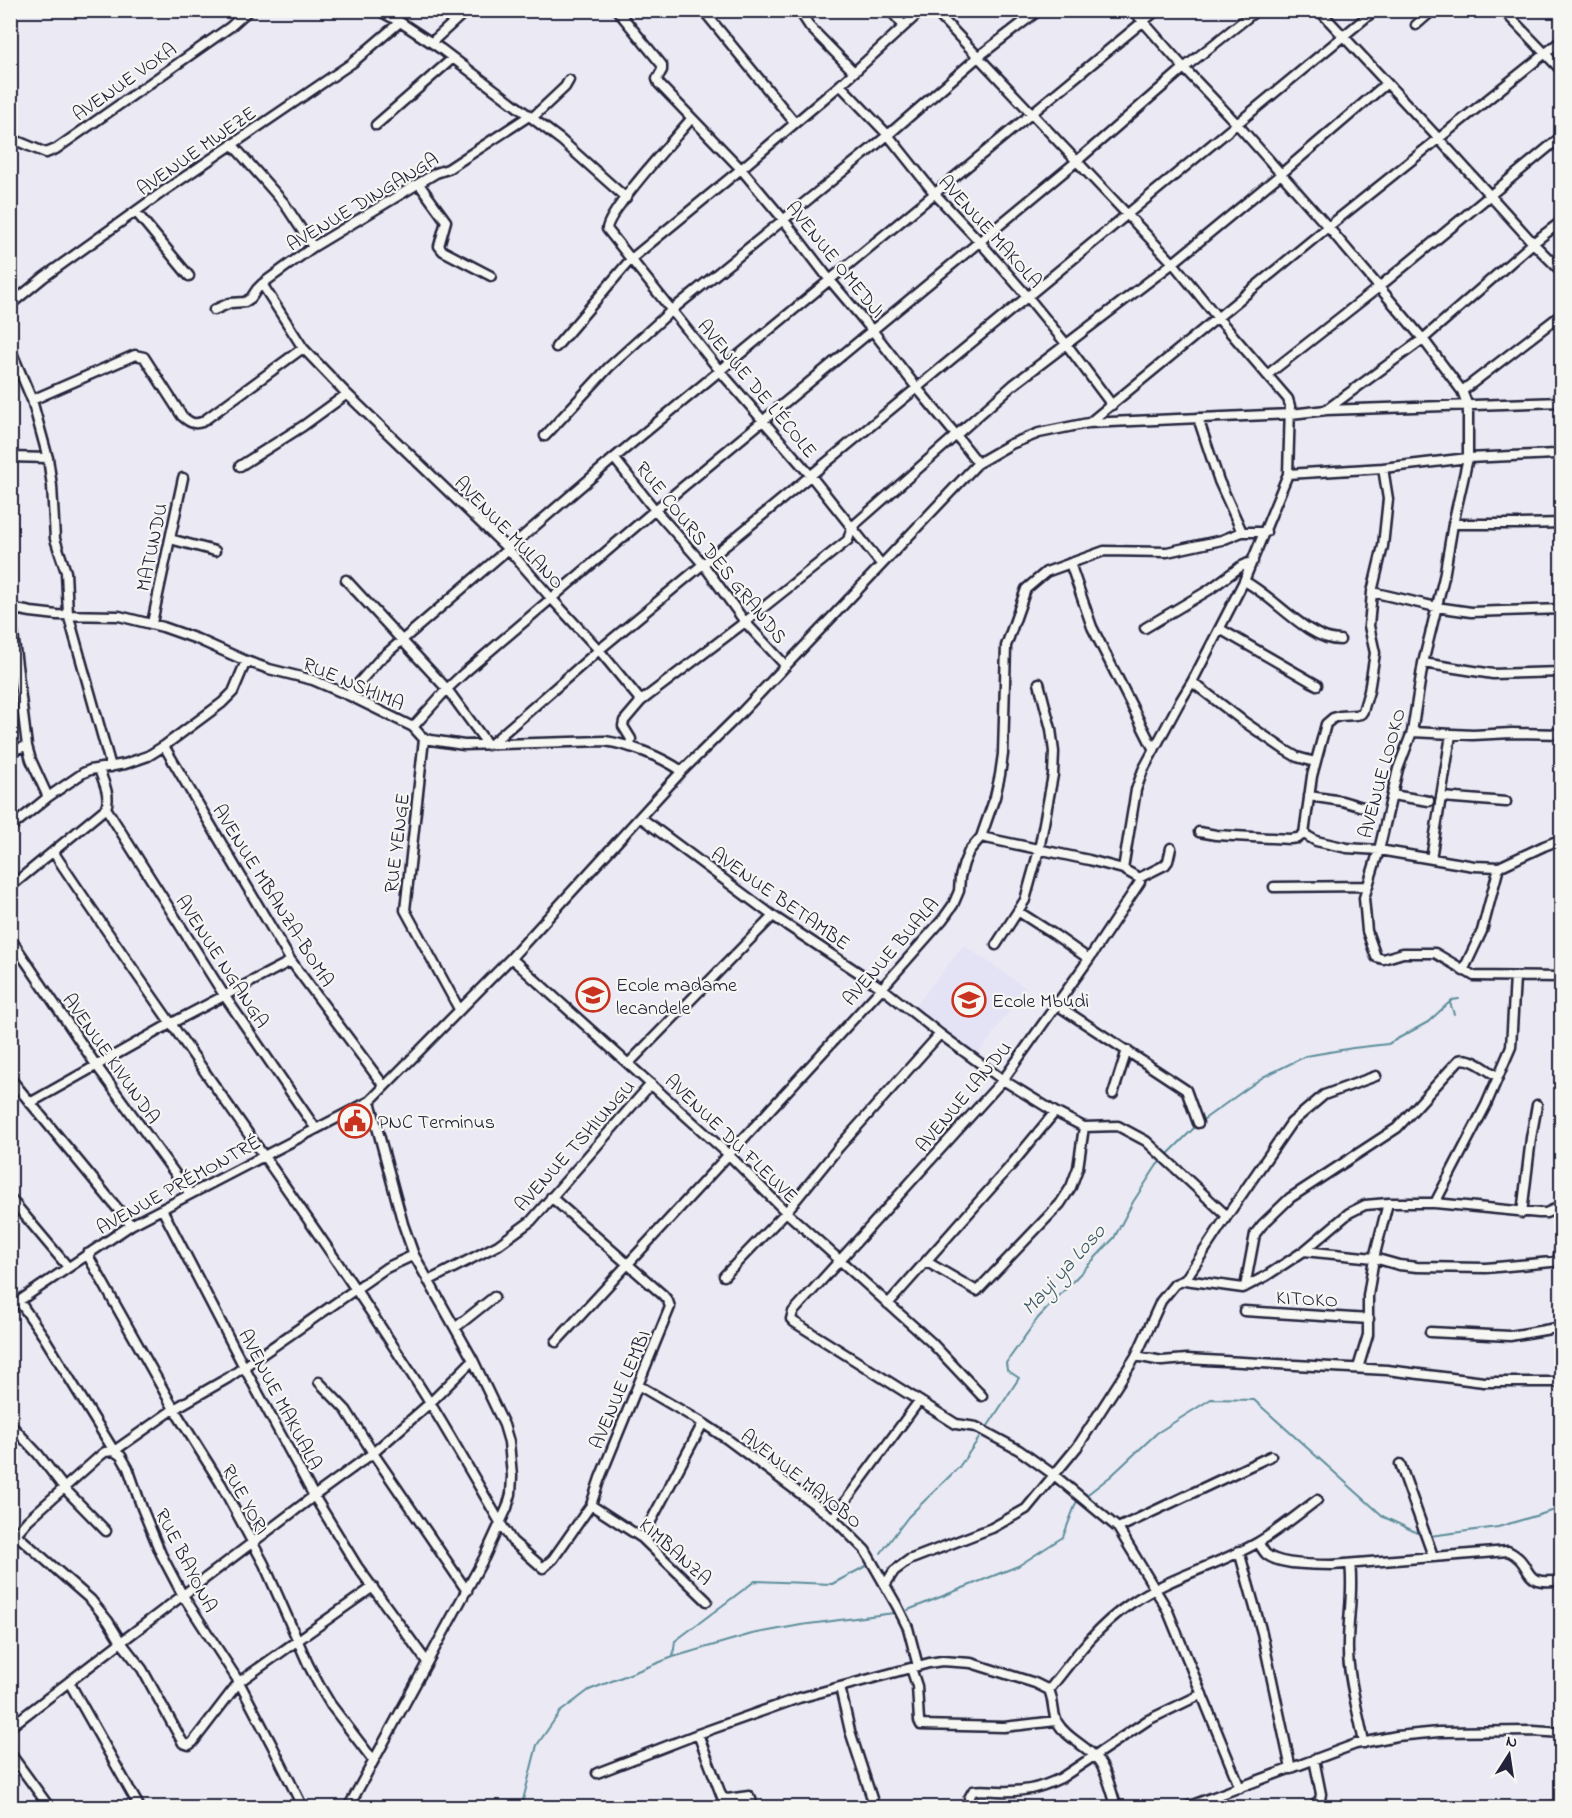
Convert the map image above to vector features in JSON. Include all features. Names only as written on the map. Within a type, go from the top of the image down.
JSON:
[{"type":"street","name":"AVENUE VOKA","points":[[10,138],[46,153],[56,149],[220,34],[249,10]]},
{"type":"street","points":[[378,10],[432,42],[561,140],[626,198],[691,120]]},
{"type":"street","points":[[432,42],[468,10]]},
{"type":"street","name":"AVENUE OMEDJI","points":[[617,10],[662,65],[657,78],[659,84],[691,120],[741,169],[978,463]]},
{"type":"street","points":[[703,10],[795,123]]},
{"type":"street","points":[[799,10],[810,27],[854,72]]},
{"type":"street","points":[[890,10],[904,26]]},
{"type":"street","points":[[556,347],[631,259],[840,85],[922,10]]},
{"type":"street","points":[[934,10],[1173,263],[1288,399],[1291,414],[1288,474],[1244,581],[1143,770],[1136,790],[1123,869]]},
{"type":"street","points":[[545,436],[609,367],[672,310],[888,135],[978,57],[1039,10]]},
{"type":"street","points":[[1133,10],[1237,124],[1379,287],[1423,339],[1462,391],[1468,405]]},
{"type":"street","points":[[348,695],[379,660],[401,640],[614,458],[1157,10]]},
{"type":"street","points":[[413,727],[447,689],[551,598],[1077,161],[1184,68],[1257,10]]},
{"type":"street","points":[[1319,10],[1562,272]]},
{"type":"street","points":[[489,745],[599,650],[1375,10]]},
{"type":"street","points":[[1416,25],[1434,10]]},
{"type":"street","points":[[1503,10],[1562,71]]},
{"type":"street","name":"AVENUE MWEZE","points":[[10,305],[44,277],[232,144],[352,63],[400,22]]},
{"type":"street","points":[[1088,423],[1562,40]]},
{"type":"street","points":[[376,126],[453,58]]},
{"type":"street","name":"AVENUE DINGANGA","points":[[214,310],[230,303],[245,302],[262,284],[313,247],[448,169],[530,117],[565,87],[569,80]]},
{"type":"street","points":[[630,747],[631,739],[623,726],[624,721],[641,701],[848,540],[852,527],[1013,385],[1173,263],[1387,83]]},
{"type":"street","name":"AVENUE MAKOLA","points":[[840,85],[888,135],[935,194],[1027,296],[1112,405]]},
{"type":"street","points":[[1267,375],[1379,287],[1562,136]]},
{"type":"street","points":[[232,144],[284,203],[313,247]]},
{"type":"street","points":[[419,184],[446,221],[439,246],[443,251],[491,276]]},
{"type":"street","name":"AVENUE DE L'ÉCOLE","points":[[626,198],[608,223],[609,233],[720,371],[811,476],[881,564]]},
{"type":"street","points":[[136,212],[189,276]]},
{"type":"street","points":[[1326,410],[1423,339],[1533,243],[1562,221]]},
{"type":"street","name":"AVENUE MULANO","points":[[262,284],[303,348],[347,394],[508,549],[599,650],[641,701]]},
{"type":"street","points":[[1462,391],[1562,314]]},
{"type":"street","points":[[10,348],[32,400],[48,458],[55,539],[66,572],[68,614],[111,767]]},
{"type":"street","points":[[32,400],[139,354],[144,357],[182,416],[196,424],[202,422],[303,348]]},
{"type":"street","points":[[240,466],[303,426],[347,394]]},
{"type":"street","name":"AVENUE PRÉMONTRÉ","points":[[10,1309],[131,1225],[369,1101],[511,958],[682,771],[786,666],[978,463],[1011,444],[1039,433],[1088,423],[1291,414],[1326,410],[1562,402]]},
{"type":"street","name":"AVENUE LOOKO","points":[[1468,405],[1468,458],[1444,578],[1423,663],[1412,732],[1398,770],[1364,898],[1367,931],[1376,957],[1383,959],[1403,953],[1435,953],[1473,976],[1562,977]]},
{"type":"street","points":[[1198,418],[1219,481],[1242,532]]},
{"type":"street","points":[[1288,474],[1383,468],[1468,458],[1556,454]]},
{"type":"street","points":[[10,457],[48,458]]},
{"type":"street","name":"RUE COURS DES GRANDS","points":[[614,458],[655,510],[703,564],[745,622],[786,666]]},
{"type":"street","points":[[1199,832],[1290,839],[1304,834],[1315,762],[1326,724],[1333,718],[1356,716],[1363,711],[1369,691],[1375,653],[1369,626],[1372,592],[1383,546],[1388,499],[1383,468]]},
{"type":"street","name":"MATUNDU","points":[[152,623],[183,478]]},
{"type":"street","points":[[1453,524],[1520,525],[1562,522]]},
{"type":"street","name":"AVENUE BUALA","points":[[556,1342],[882,988],[943,920],[953,905],[969,851],[981,837],[1000,775],[1003,754],[1006,646],[1026,589],[1047,572],[1070,562],[1104,552],[1167,552],[1222,540],[1242,532],[1266,532]]},
{"type":"street","points":[[170,539],[215,551]]},
{"type":"street","points":[[1145,628],[1253,561]]},
{"type":"street","points":[[1070,562],[1092,627],[1154,750]]},
{"type":"street","points":[[346,580],[447,689],[489,745]]},
{"type":"street","points":[[1244,581],[1258,588],[1283,610],[1319,636],[1330,640],[1340,640]]},
{"type":"street","points":[[1372,592],[1436,608],[1471,612],[1562,609]]},
{"type":"street","points":[[10,608],[27,746],[48,797]]},
{"type":"street","name":"RUE NSHIMA","points":[[10,608],[31,612],[119,616],[152,623],[197,639],[246,661],[313,680],[413,727],[424,739]]},
{"type":"street","points":[[1220,629],[1317,686]]},
{"type":"street","points":[[10,828],[48,797],[83,773],[125,764],[148,756],[164,746],[228,698],[233,692],[246,661]]},
{"type":"street","points":[[1423,663],[1493,674],[1562,672]]},
{"type":"street","points":[[1192,682],[1285,750],[1297,757],[1315,762]]},
{"type":"street","points":[[996,945],[1025,900],[1039,850],[1053,775],[1054,752],[1051,729],[1039,683]]},
{"type":"street","points":[[1412,732],[1451,735],[1512,733],[1562,735]]},
{"type":"street","points":[[1431,859],[1451,735]]},
{"type":"street","points":[[424,739],[464,745],[604,741],[620,743],[669,762],[682,771]]},
{"type":"street","name":"RUE YENGE","points":[[424,739],[405,910],[459,1010]]},
{"type":"street","points":[[10,751],[27,746]]},
{"type":"street","name":"AVENUE MBANZA-BOMA","points":[[164,746],[291,961],[384,1086]]},
{"type":"street","points":[[10,887],[106,808],[109,802],[108,795],[99,769]]},
{"type":"street","points":[[1392,795],[1429,801]]},
{"type":"street","points":[[1309,796],[1366,807]]},
{"type":"street","points":[[1442,796],[1506,802]]},
{"type":"street","name":"AVENUE NGANGA","points":[[106,808],[224,995],[315,1129]]},
{"type":"street","name":"AVENUE BETAMBE","points":[[640,817],[773,916],[882,988],[1003,1080],[1055,1112],[1083,1126],[1118,1126],[1146,1141],[1227,1216]]},
{"type":"street","points":[[1304,834],[1316,841],[1347,848],[1378,850],[1474,866],[1499,867],[1562,839]]},
{"type":"street","points":[[981,837],[1123,869],[1139,878],[1165,865],[1171,848]]},
{"type":"street","points":[[54,853],[119,951],[264,1156],[430,1403],[501,1524]]},
{"type":"street","points":[[1463,971],[1482,931],[1499,867]]},
{"type":"street","name":"AVENUE LANDU","points":[[919,1401],[794,1322],[791,1319],[793,1312],[1003,1080],[1089,959],[1140,882],[1139,878]]},
{"type":"street","points":[[1274,886],[1367,886]]},
{"type":"street","points":[[1018,912],[1089,959]]},
{"type":"street","points":[[629,1063],[773,916]]},
{"type":"street","name":"AVENUE KIVUNDA","points":[[10,938],[96,1065],[190,1194]]},
{"type":"street","name":"AVENUE DU FLEUVE","points":[[511,958],[629,1063],[728,1154],[786,1212],[931,1342],[982,1396]]},
{"type":"street","points":[[30,1103],[170,1023],[291,961]]},
{"type":"street","points":[[1436,1203],[1486,1105],[1511,1047],[1515,977]]},
{"type":"street","points":[[1057,1005],[1186,1090],[1198,1123]]},
{"type":"street","points":[[724,1276],[786,1212],[839,1147],[940,1034]]},
{"type":"street","points":[[1113,1094],[1127,1050]]},
{"type":"street","points":[[1245,1287],[1255,1234],[1290,1198],[1397,1128],[1461,1058],[1469,1059],[1498,1077]]},
{"type":"street","points":[[885,1585],[894,1571],[909,1560],[992,1528],[1026,1509],[1078,1446],[1136,1356],[1161,1301],[1176,1284],[1185,1280],[1284,1132],[1324,1095],[1376,1076]]},
{"type":"street","points":[[10,1078],[131,1225]]},
{"type":"street","name":"AVENUE TSHIUNGU","points":[[428,1281],[498,1245],[531,1221],[651,1084]]},
{"type":"street","points":[[348,1808],[467,1591],[501,1524],[511,1494],[513,1476],[509,1442],[504,1425],[473,1360],[414,1255],[403,1224],[369,1101]]},
{"type":"street","points":[[1522,1213],[1537,1105]]},
{"type":"street","points":[[888,1304],[927,1262],[1055,1112]]},
{"type":"street","points":[[927,1262],[977,1291],[1060,1204],[1071,1187],[1078,1168],[1083,1126]]},
{"type":"street","name":"AVENUE LEMBI","points":[[501,1524],[512,1541],[543,1568],[553,1559],[591,1505],[670,1307],[663,1295],[551,1197]]},
{"type":"street","points":[[10,1198],[68,1267]]},
{"type":"street","points":[[1185,1280],[1234,1288],[1245,1287],[1304,1251],[1357,1208],[1388,1203],[1436,1203],[1522,1213],[1546,1213],[1562,1206]]},
{"type":"street","points":[[1358,1368],[1368,1335],[1368,1296],[1374,1258],[1388,1203]]},
{"type":"street","name":"AVENUE MAKUALA","points":[[162,1209],[314,1496],[373,1453],[430,1403],[473,1360]]},
{"type":"street","points":[[1304,1251],[1374,1258],[1417,1267],[1486,1268],[1560,1261],[1562,1236]]},
{"type":"street","name":"RUE YORI","points":[[87,1254],[174,1409],[221,1484],[264,1564],[308,1664],[331,1705],[373,1760]]},
{"type":"street","points":[[373,1587],[239,1682],[189,1745],[185,1744],[142,1669],[91,1600],[12,1535],[101,1455],[114,1451],[174,1409],[228,1378],[386,1268],[414,1255]]},
{"type":"street","points":[[455,1328],[494,1297]]},
{"type":"street","name":"RUE BAYONA","points":[[19,1301],[50,1346],[114,1451],[121,1456],[128,1468],[157,1545],[182,1594],[239,1682],[303,1808]]},
{"type":"street","name":"KITOKO","points":[[1244,1311],[1369,1319]]},
{"type":"street","points":[[1430,1332],[1510,1336],[1562,1327]]},
{"type":"street","points":[[1136,1356],[1162,1361],[1187,1359],[1387,1370],[1484,1383],[1562,1383]]},
{"type":"street","points":[[319,1382],[346,1410],[467,1591]]},
{"type":"street","name":"AVENUE MAYOBO","points":[[639,1385],[704,1423],[832,1518],[865,1550],[908,1628],[921,1725],[1004,1727],[1056,1721]]},
{"type":"street","points":[[832,1518],[919,1401],[956,1424],[976,1427],[1019,1450],[1054,1475],[1118,1528],[1167,1609],[1240,1788]]},
{"type":"street","points":[[642,1538],[704,1423]]},
{"type":"street","points":[[10,1424],[38,1454],[65,1489],[106,1531]]},
{"type":"street","points":[[1118,1528],[1271,1456]]},
{"type":"street","points":[[1400,1464],[1433,1556]]},
{"type":"street","points":[[10,1727],[182,1594],[314,1496],[357,1566],[427,1662]]},
{"type":"street","points":[[1049,1690],[1088,1640],[1109,1619],[1130,1604],[1155,1588],[1258,1543],[1317,1500]]},
{"type":"street","name":"KIMBANZA","points":[[591,1505],[642,1538],[707,1601]]},
{"type":"street","points":[[1258,1543],[1273,1559],[1304,1564],[1332,1565],[1508,1551],[1516,1555],[1530,1576],[1537,1581],[1546,1583],[1562,1580]]},
{"type":"street","points":[[1239,1551],[1262,1633],[1291,1769]]},
{"type":"street","points":[[1350,1564],[1352,1593],[1347,1635],[1348,1655],[1364,1743]]},
{"type":"street","points":[[597,1773],[799,1698],[942,1661],[971,1663],[1035,1683],[1049,1690]]},
{"type":"street","points":[[69,1682],[140,1808]]},
{"type":"street","points":[[840,1687],[850,1731],[875,1808]]},
{"type":"street","points":[[1049,1690],[1056,1721],[1067,1735],[1094,1756],[1102,1767],[1117,1808]]},
{"type":"street","points":[[969,1808],[969,1798],[973,1791],[1017,1791],[1039,1788],[1061,1778],[1148,1720],[1202,1694]]},
{"type":"street","points":[[1184,1808],[1314,1759],[1364,1743],[1397,1736],[1439,1732],[1562,1733]]},
{"type":"street","points":[[699,1734],[722,1797],[727,1799],[748,1796],[752,1799],[753,1808]]},
{"type":"street","points":[[10,1753],[50,1808]]},
{"type":"street","points":[[1312,1808],[1320,1800],[1321,1794],[1314,1759]]},
{"type":"street","points":[[1509,1808],[1562,1806]]},
{"type":"shaded area","name":"Ecole Mbudi","points":[[964,945],[1026,988],[975,1059],[911,1011]]},
{"type":"waterway","name":"Mayi ya Loso","points":[[1200,1122],[1263,1077],[1306,1056],[1388,1044],[1428,1022],[1452,1000],[1459,999]]},
{"type":"waterway","points":[[1450,1003],[1454,1014]]},
{"type":"waterway","name":"Mayi ya Loso","points":[[1166,1156],[1196,1126]]},
{"type":"waterway","name":"Mayi ya Loso","points":[[986,1429],[1019,1378],[1007,1370],[1006,1363],[1038,1318],[1114,1238],[1133,1202],[1162,1160]]},
{"type":"waterway","points":[[1084,1497],[1111,1476],[1157,1433],[1211,1399],[1254,1400],[1384,1517],[1422,1535]]},
{"type":"waterway","name":"Mayi ya Loso","points":[[881,1553],[908,1517],[959,1467],[982,1434]]},
{"type":"waterway","points":[[908,1610],[1018,1566],[1063,1537],[1079,1500]]},
{"type":"waterway","points":[[1430,1536],[1498,1527],[1562,1508]]},
{"type":"waterway","name":"Mayi ya Loso","points":[[521,1808],[537,1745],[560,1712],[589,1690],[673,1657],[675,1641],[755,1581],[832,1584],[866,1566]]},
{"type":"waterway","points":[[673,1657],[752,1634],[894,1613]]},
{"type":"place","name":"Ecole madame lecandele","points":[[593,995]]},
{"type":"place","name":"Ecole Mbudi","points":[[969,1000]]},
{"type":"place","name":"PNC Terminus","points":[[355,1121]]}]
